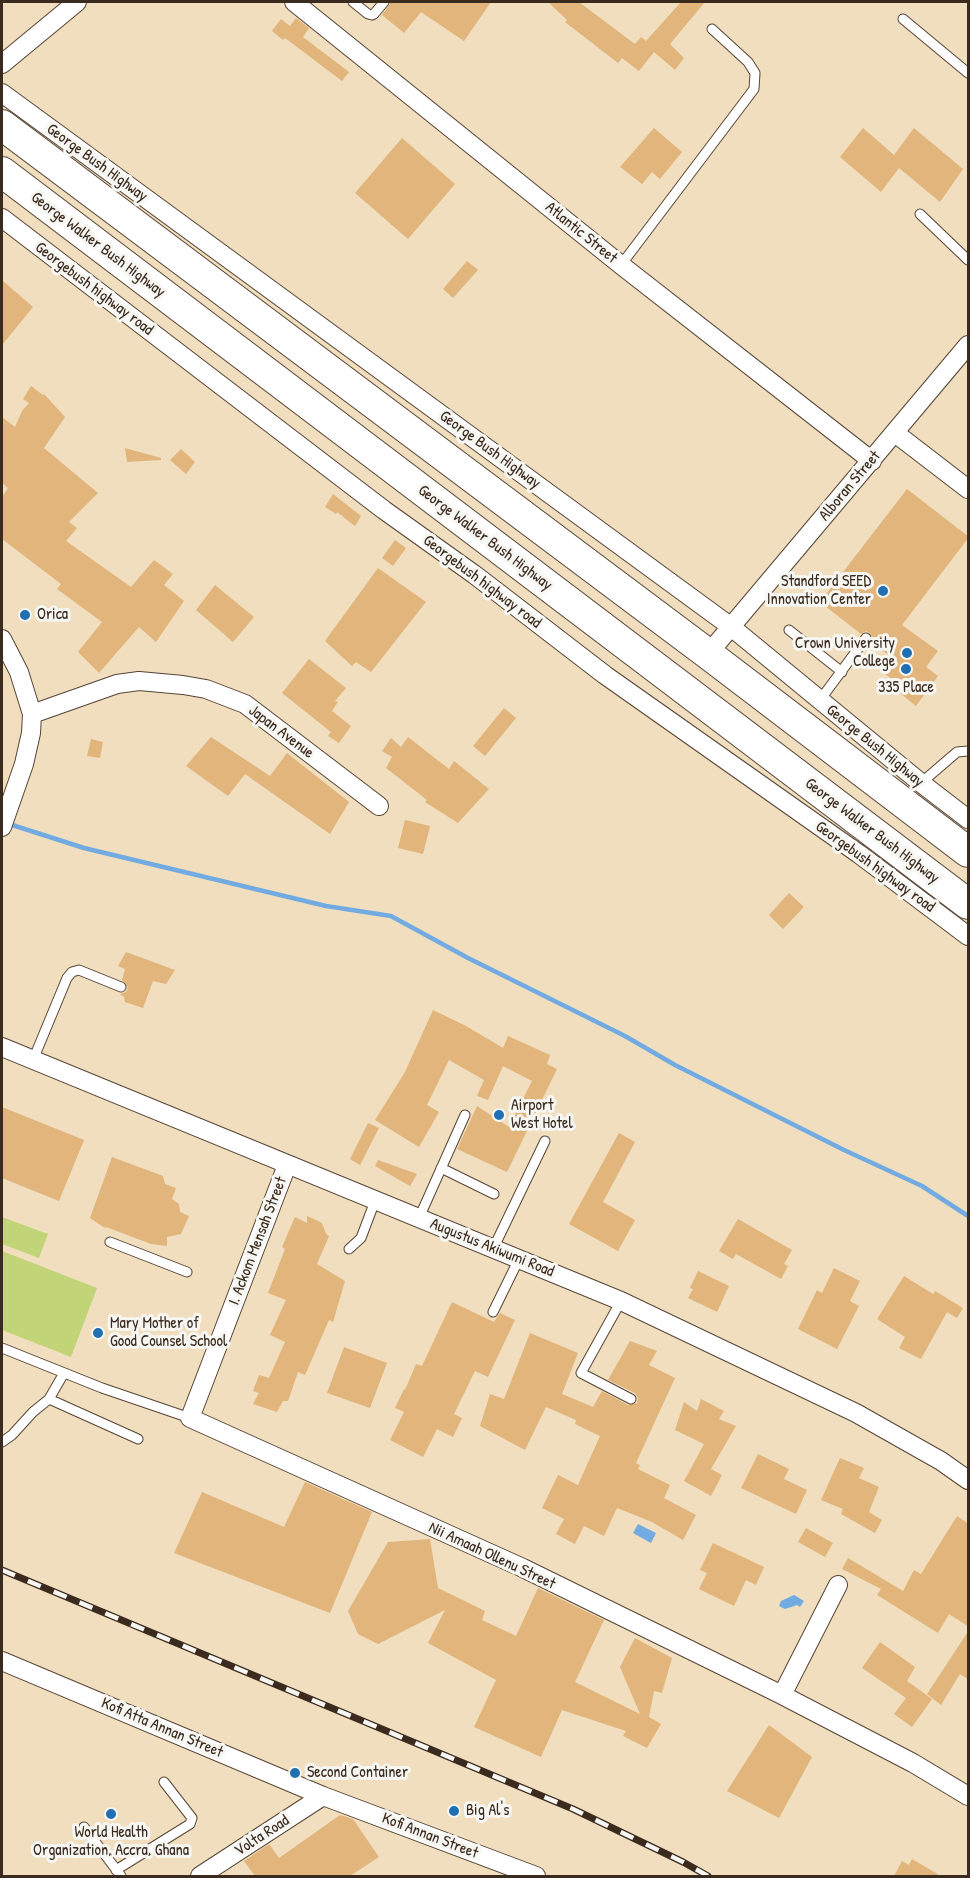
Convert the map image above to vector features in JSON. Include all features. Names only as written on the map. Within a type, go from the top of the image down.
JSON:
[{"type":"highway","points":[[2,124],[969,852]]},
{"type":"highway","name":"George Walker Bush Highway","points":[[2,172],[969,904]]},
{"type":"street","points":[[2,64],[77,2]]},
{"type":"street","name":"Atlantic Street","points":[[294,2],[621,265],[872,461]]},
{"type":"street","name":"George Bush Highway","points":[[2,93],[730,626],[921,783],[969,819]]},
{"type":"street","name":"Georgebush highway road","points":[[2,218],[384,510],[475,575],[605,675],[859,854],[969,936]]},
{"type":"street","name":"Alboran Street","points":[[708,654],[969,345]]},
{"type":"street","points":[[895,433],[969,489]]},
{"type":"street","points":[[2,639],[19,672],[32,714],[31,733],[24,764],[5,819]]},
{"type":"street","name":"Japan Avenue","points":[[32,714],[117,684],[139,681],[206,689],[245,704],[379,806]]},
{"type":"street","name":"Augustus Akiwumi Road","points":[[2,1047],[621,1301],[856,1413],[941,1461],[969,1480]]},
{"type":"street","name":"I. Ackom Mensah Street","points":[[190,1418],[287,1165]]},
{"type":"street","name":"Nii Amaah Ollenu Street","points":[[190,1418],[523,1568],[782,1695],[913,1763],[969,1796]]},
{"type":"street","points":[[782,1695],[838,1585]]},
{"type":"street","name":"Kofi Atta Annan Street","points":[[2,1661],[323,1796]]},
{"type":"street","name":"Volta Road","points":[[201,1876],[323,1796]]},
{"type":"street","name":"Kofi Annan Street","points":[[323,1796],[536,1876]]},
{"type":"lane","points":[[353,2],[372,15],[384,2]]},
{"type":"lane","points":[[903,19],[969,73]]},
{"type":"lane","points":[[621,265],[754,89],[755,74],[748,62],[712,29]]},
{"type":"lane","points":[[920,214],[969,260]]},
{"type":"lane","points":[[789,630],[842,672]]},
{"type":"lane","points":[[820,700],[866,638]]},
{"type":"lane","points":[[921,783],[957,752],[969,752]]},
{"type":"lane","points":[[33,1060],[67,978],[72,972],[80,970],[121,987]]},
{"type":"lane","points":[[418,1218],[465,1115]]},
{"type":"lane","points":[[493,1249],[544,1141]]},
{"type":"lane","points":[[441,1168],[494,1194]]},
{"type":"lane","points":[[349,1250],[361,1238],[375,1201]]},
{"type":"lane","points":[[110,1242],[187,1272]]},
{"type":"lane","points":[[493,1312],[519,1259]]},
{"type":"lane","points":[[621,1301],[581,1373],[631,1399]]},
{"type":"lane","name":"Nii Amaah Ollenu Street","points":[[2,1348],[190,1418]]},
{"type":"lane","points":[[2,1442],[49,1399],[64,1373]]},
{"type":"lane","points":[[49,1399],[138,1439]]},
{"type":"lane","points":[[84,1827],[118,1873],[190,1824],[192,1818],[164,1782]]},
{"type":"green space","points":[[2,1217],[48,1234],[39,1258],[2,1244]]},
{"type":"green space","points":[[2,1251],[97,1288],[71,1357],[2,1330]]},
{"type":"water","points":[[638,1524],[656,1533],[651,1543],[633,1533]]},
{"type":"water","points":[[794,1595],[804,1601],[800,1607],[797,1605],[785,1609],[779,1606],[781,1601]]},
{"type":"building","points":[[391,2],[491,2],[464,41],[421,12],[404,33],[382,15]]},
{"type":"building","points":[[548,2],[579,2],[635,44],[641,37],[646,41],[681,2],[705,2],[670,44],[684,58],[675,70],[654,52],[639,71],[622,58],[618,63],[565,22],[567,20]]},
{"type":"building","points":[[296,18],[309,28],[303,37],[349,72],[342,81],[285,38],[283,40],[272,31],[281,19],[290,26]]},
{"type":"building","points":[[654,128],[682,152],[660,179],[652,172],[642,184],[620,167]]},
{"type":"building","points":[[863,128],[894,155],[914,128],[963,169],[940,202],[899,168],[881,192],[840,157]]},
{"type":"building","points":[[402,138],[455,184],[408,239],[355,193]]},
{"type":"building","points":[[467,261],[478,270],[453,298],[443,289]]},
{"type":"building","points":[[2,280],[33,307],[2,345]]},
{"type":"building","points":[[31,386],[44,394],[65,417],[44,448],[98,493],[69,522],[77,528],[66,541],[131,587],[154,560],[173,574],[164,585],[184,601],[156,642],[139,627],[99,673],[78,652],[102,622],[57,589],[61,584],[2,539],[2,497],[8,488],[2,483],[2,417],[15,427],[22,411],[29,403],[23,399]]},
{"type":"building","points":[[125,448],[161,458],[161,460],[127,462]]},
{"type":"building","points":[[181,449],[195,462],[186,474],[170,460]]},
{"type":"building","points":[[907,489],[969,537],[902,625],[938,651],[926,667],[938,676],[916,706],[900,693],[904,688],[881,671],[891,657],[871,642],[873,638],[870,633],[866,631],[861,634],[820,602]]},
{"type":"building","points":[[333,494],[361,516],[355,526],[337,512],[336,514],[325,507]]},
{"type":"building","points":[[395,540],[406,548],[393,566],[382,558]]},
{"type":"building","points":[[378,568],[426,602],[371,672],[356,662],[352,666],[325,641]]},
{"type":"building","points":[[215,585],[254,617],[233,642],[196,610]]},
{"type":"building","points":[[309,659],[346,688],[335,701],[338,702],[332,711],[351,726],[339,743],[328,736],[331,732],[282,693]]},
{"type":"building","points":[[504,708],[516,718],[485,756],[473,746]]},
{"type":"building","points":[[211,737],[270,776],[287,753],[349,802],[330,834],[245,774],[228,796],[186,766]]},
{"type":"building","points":[[408,737],[449,769],[454,761],[489,789],[458,823],[425,802],[427,800],[386,768],[392,757],[382,751],[391,738],[401,747]]},
{"type":"building","points":[[91,739],[103,742],[100,758],[87,756]]},
{"type":"building","points":[[405,820],[430,826],[423,854],[398,848]]},
{"type":"building","points":[[789,893],[804,907],[783,929],[769,915]]},
{"type":"building","points":[[126,952],[175,970],[166,984],[153,981],[143,1008],[125,1002],[124,997],[120,994],[126,992],[128,987],[122,980],[125,969],[118,966]]},
{"type":"building","points":[[433,1010],[503,1048],[508,1036],[550,1055],[547,1064],[557,1069],[507,1172],[457,1149],[477,1106],[509,1127],[532,1081],[503,1066],[488,1100],[477,1096],[484,1080],[449,1060],[427,1105],[439,1112],[419,1147],[375,1120],[405,1072]]},
{"type":"building","points":[[2,1107],[84,1140],[59,1201],[2,1178]]},
{"type":"building","points":[[368,1123],[379,1128],[360,1165],[350,1159]]},
{"type":"building","points":[[619,1133],[635,1142],[603,1202],[635,1220],[618,1251],[569,1224]]},
{"type":"building","points":[[112,1157],[163,1176],[165,1184],[176,1188],[172,1199],[179,1204],[180,1212],[189,1216],[181,1234],[167,1237],[167,1246],[151,1244],[105,1228],[90,1218]]},
{"type":"building","points":[[378,1160],[417,1174],[410,1186],[375,1166]]},
{"type":"building","points":[[307,1216],[322,1223],[329,1236],[317,1264],[345,1281],[333,1322],[329,1320],[305,1375],[298,1372],[288,1401],[283,1401],[277,1412],[253,1404],[259,1393],[253,1391],[259,1375],[269,1378],[285,1342],[270,1335],[286,1300],[268,1293],[285,1249],[282,1247],[295,1217],[307,1223]]},
{"type":"building","points":[[738,1219],[792,1250],[784,1264],[788,1266],[781,1279],[736,1254],[733,1259],[719,1251]]},
{"type":"building","points":[[834,1268],[860,1281],[850,1301],[859,1306],[837,1349],[798,1329],[817,1290],[822,1293]]},
{"type":"building","points":[[698,1271],[729,1286],[717,1312],[688,1298]]},
{"type":"building","points":[[904,1276],[933,1294],[935,1291],[963,1308],[957,1318],[947,1312],[921,1359],[899,1348],[905,1337],[877,1319]]},
{"type":"building","points":[[452,1302],[494,1322],[500,1313],[515,1320],[488,1377],[475,1371],[454,1414],[462,1418],[453,1437],[437,1429],[423,1457],[390,1440],[404,1412],[395,1408],[416,1364],[422,1366]]},
{"type":"building","points":[[530,1333],[578,1353],[562,1394],[593,1407],[602,1391],[628,1405],[637,1403],[638,1398],[635,1393],[608,1380],[630,1341],[657,1351],[649,1365],[675,1378],[636,1463],[640,1465],[638,1469],[670,1485],[664,1498],[696,1515],[683,1540],[652,1522],[617,1508],[604,1536],[584,1526],[575,1544],[556,1534],[564,1519],[542,1508],[558,1475],[578,1485],[600,1436],[575,1424],[576,1420],[546,1407],[525,1450],[480,1426],[490,1394],[504,1399]]},
{"type":"building","points":[[344,1347],[387,1363],[370,1408],[327,1393]]},
{"type":"building","points":[[701,1399],[724,1411],[719,1419],[736,1426],[711,1469],[722,1475],[711,1496],[684,1481],[704,1444],[675,1430],[684,1402],[697,1411]]},
{"type":"building","points":[[758,1454],[789,1469],[784,1479],[807,1490],[796,1514],[741,1488]]},
{"type":"building","points":[[840,1458],[864,1468],[859,1478],[879,1487],[869,1512],[882,1520],[875,1533],[841,1514],[843,1509],[821,1500]]},
{"type":"building","points":[[305,1482],[372,1512],[330,1613],[174,1553],[202,1492],[284,1527]]},
{"type":"building","points":[[957,1516],[969,1524],[969,1627],[949,1614],[938,1633],[877,1595],[881,1589],[842,1569],[848,1558],[903,1591],[914,1570],[921,1574]]},
{"type":"building","points":[[806,1528],[833,1543],[825,1557],[798,1542]]},
{"type":"building","points":[[430,1539],[438,1588],[485,1611],[482,1620],[516,1636],[538,1588],[604,1620],[575,1682],[640,1714],[620,1667],[635,1638],[672,1658],[662,1693],[654,1691],[649,1717],[661,1724],[647,1748],[623,1736],[626,1731],[562,1710],[541,1757],[474,1727],[496,1680],[428,1643],[445,1610],[378,1644],[358,1634],[348,1611],[388,1542]]},
{"type":"building","points":[[713,1543],[764,1567],[756,1585],[746,1580],[734,1606],[699,1589],[707,1573],[700,1570]]},
{"type":"building","points":[[969,1630],[969,1680],[960,1674],[941,1705],[927,1694]]},
{"type":"building","points":[[880,1642],[915,1667],[907,1681],[932,1699],[912,1727],[894,1714],[906,1698],[862,1668]]},
{"type":"building","points":[[769,1725],[812,1757],[779,1818],[727,1791]]},
{"type":"building","points":[[340,1815],[353,1819],[379,1857],[350,1876],[255,1876],[244,1861],[269,1844],[279,1858]]},
{"type":"building","points":[[912,1859],[941,1876],[894,1876],[902,1861],[909,1865]]},
{"type":"waterway","points":[[6,823],[84,848],[326,906],[391,916],[468,958],[625,1036],[675,1065],[844,1150],[922,1186],[968,1216]]},
{"type":"railway","points":[[2,1570],[573,1809],[708,1876]]},
{"type":"place","name":"Standford SEED Innovation Center","points":[[883,591]]},
{"type":"place","name":"Orica","points":[[25,615]]},
{"type":"place","name":"Crown University College","points":[[907,653]]},
{"type":"place","name":"335 Place","points":[[906,669]]},
{"type":"place","name":"Airport West Hotel","points":[[499,1115]]},
{"type":"place","name":"Mary Mother of Good Counsel School","points":[[98,1333]]},
{"type":"place","name":"Second Container","points":[[295,1773]]},
{"type":"place","name":"Big Al's","points":[[454,1811]]},
{"type":"place","name":"World Health Organization, Accra, Ghana","points":[[111,1814]]}]
